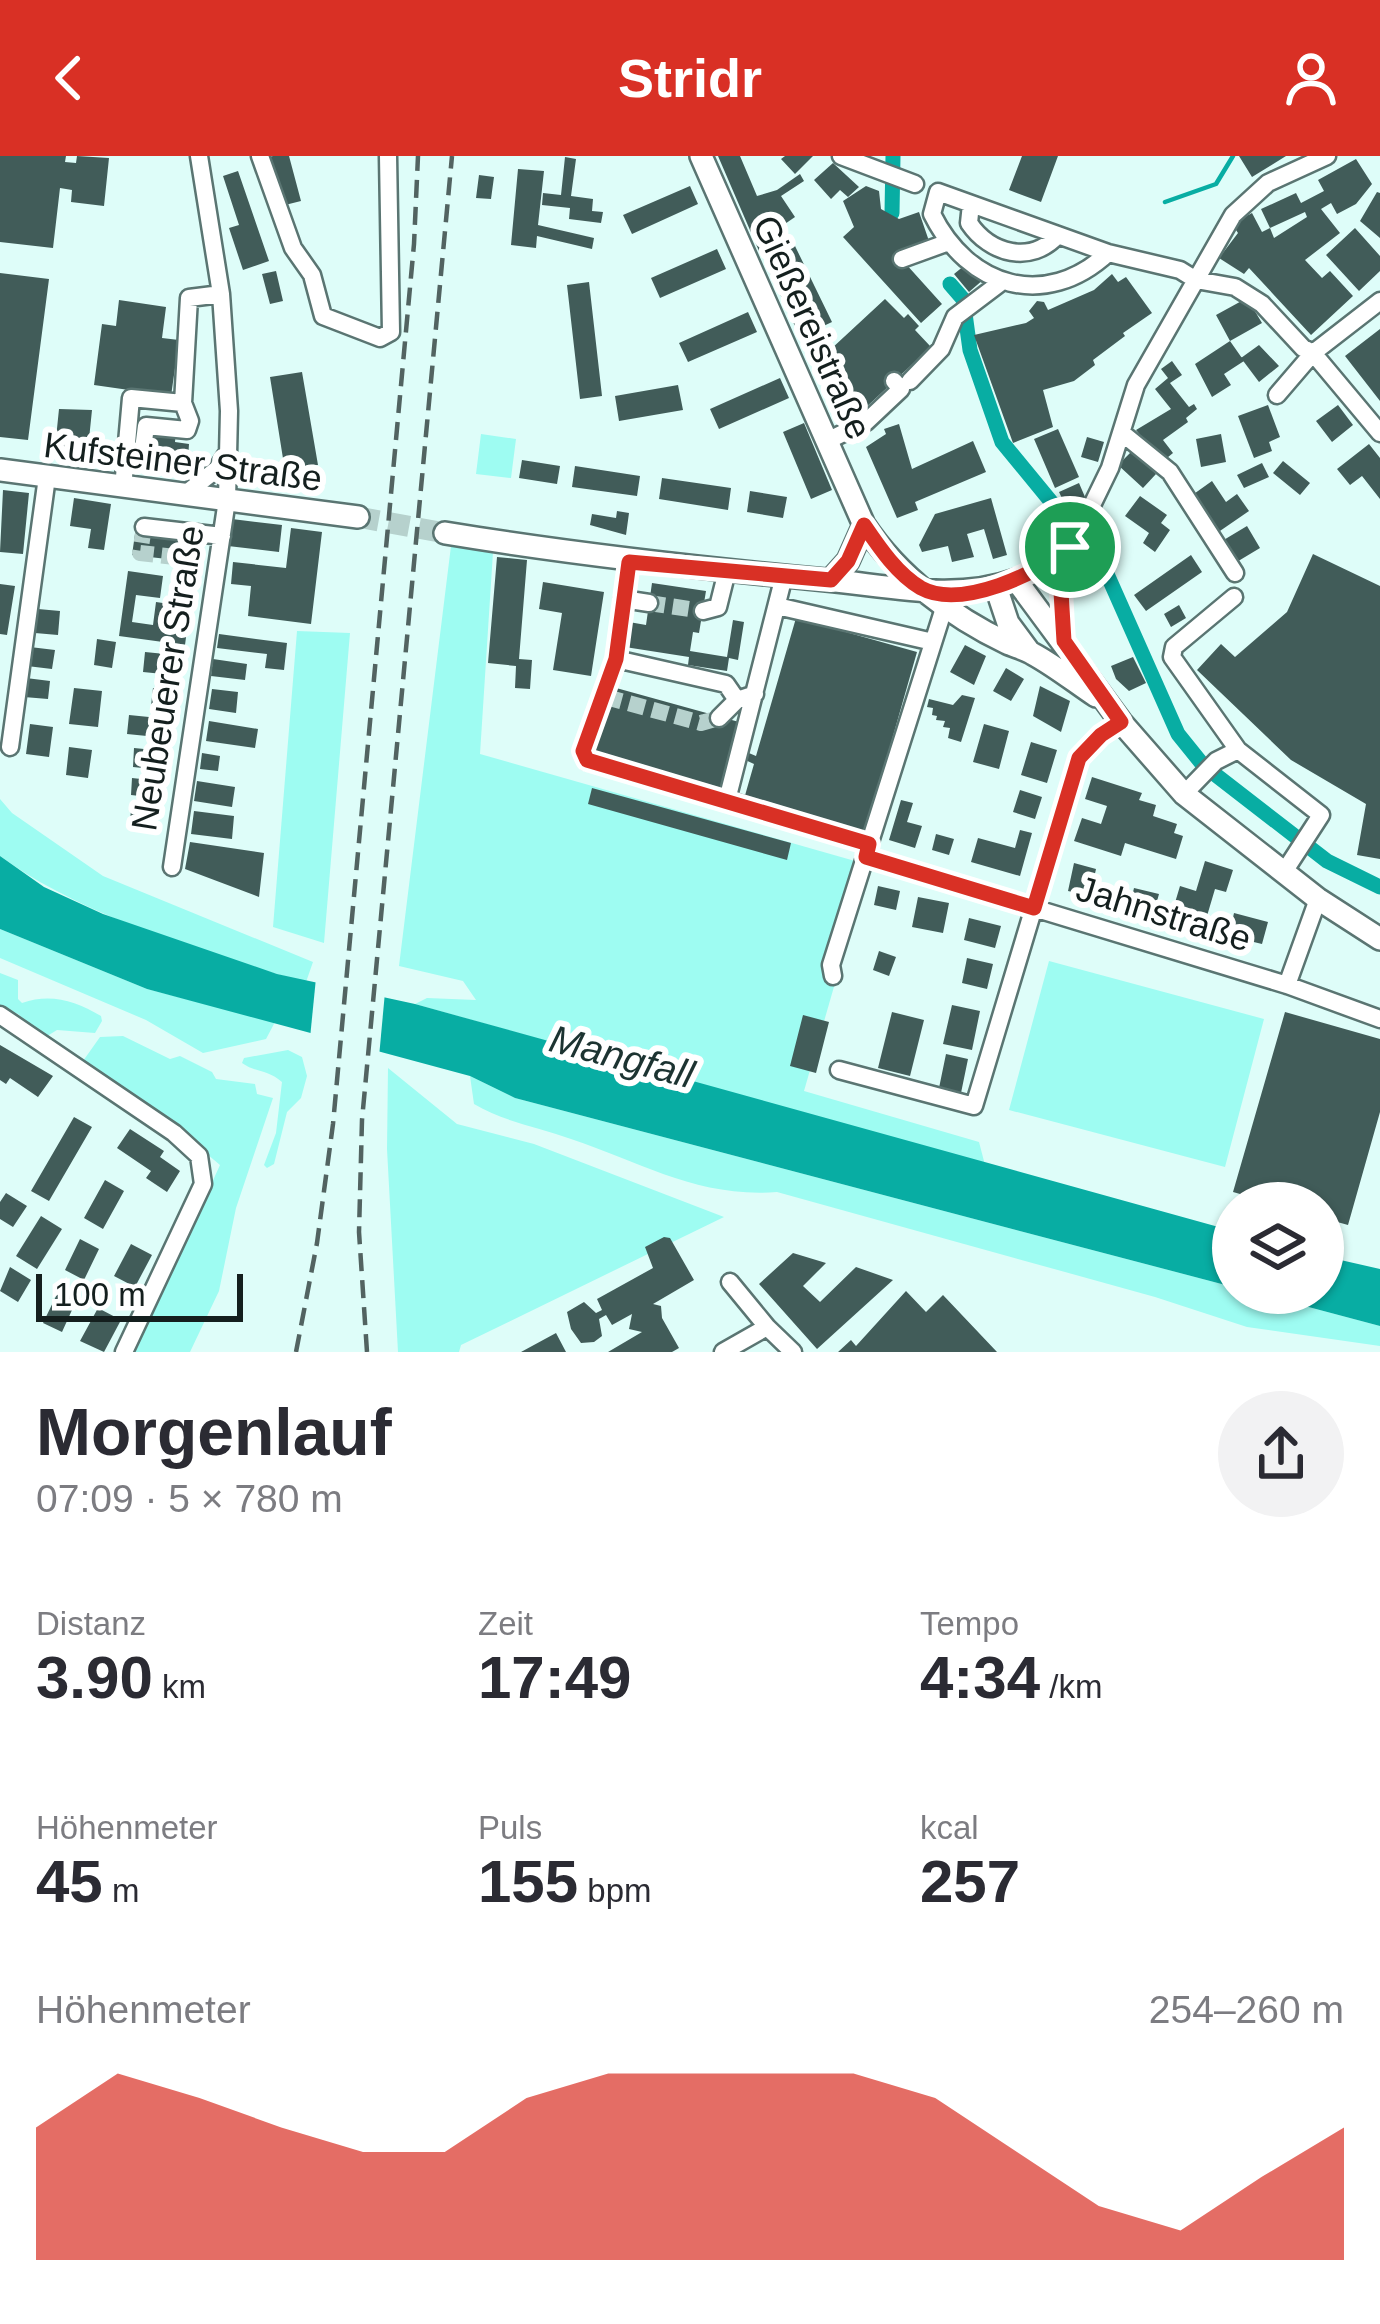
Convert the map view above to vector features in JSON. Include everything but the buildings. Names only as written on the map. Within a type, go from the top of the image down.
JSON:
[{"type":"main road","name":"Gießereistraße","points":[[701,156],[864,525],[891,562],[945,605],[1030,651],[1106,703]]},
{"type":"main road","name":"Kufsteiner Straße","points":[[0,470],[358,517]]},
{"type":"main road","name":"Gießereistraße","points":[[864,525],[869,585]]},
{"type":"main road","points":[[831,580],[848,561],[864,525]]},
{"type":"main road","points":[[445,533],[629,562],[924,590],[956,592],[1006,583]]},
{"type":"main road","points":[[1006,583],[1064,641],[1121,722],[1189,786],[1290,865],[1318,899],[1380,939]]},
{"type":"main road","points":[[1006,583],[1008,623],[1030,651]]},
{"type":"street","name":"Neubeuerer Straße","points":[[172,867],[227,500],[228,395],[221,294],[199,156]]},
{"type":"street","points":[[260,156],[292,248],[312,275],[323,316],[380,338],[391,332],[388,156]]},
{"type":"street","points":[[842,156],[907,181]]},
{"type":"street","points":[[1064,641],[1061,592],[1070,547],[1122,433],[1136,385],[1242,204],[1283,174],[1327,156]]},
{"type":"street","points":[[1108,253],[1089,271],[1064,283],[1034,287],[1000,283],[946,243],[932,214],[938,192],[1108,253],[1247,293],[1313,353],[1380,433]]},
{"type":"street","points":[[971,204],[968,223],[980,240],[1021,256],[1046,248],[1058,235]]},
{"type":"street","points":[[902,259],[946,243]]},
{"type":"street","points":[[827,441],[866,422],[901,388],[902,381],[941,349],[955,317],[1000,283]]},
{"type":"street","points":[[126,454],[142,457],[146,426],[187,430],[190,421],[183,403],[189,298],[221,294]]},
{"type":"street","points":[[1277,395],[1313,353],[1380,301]]},
{"type":"street","points":[[123,488],[131,398],[183,403]]},
{"type":"street","points":[[1122,433],[1169,472],[1235,573]]},
{"type":"street","points":[[184,495],[217,469],[227,454]]},
{"type":"street","points":[[10,747],[47,477]]},
{"type":"street","points":[[144,527],[222,536]]},
{"type":"street","points":[[1006,583],[1043,567],[1070,547]]},
{"type":"street","points":[[629,562],[616,659],[727,684],[746,697]]},
{"type":"street","points":[[703,611],[718,607],[728,571]]},
{"type":"street","points":[[727,800],[746,697],[784,576]]},
{"type":"street","points":[[1234,597],[1174,647],[1172,657],[1238,750],[1321,815],[1290,865]]},
{"type":"street","points":[[623,599],[649,603]]},
{"type":"street","points":[[833,976],[831,965],[945,605]]},
{"type":"street","points":[[777,607],[933,642]]},
{"type":"street","name":"Jahnstraße","points":[[616,659],[583,751],[587,760],[727,800],[1034,908],[1287,985],[1318,899]]},
{"type":"street","points":[[719,718],[746,697]]},
{"type":"street","points":[[839,1070],[974,1106],[1079,758],[1121,722]]},
{"type":"street","points":[[1189,786],[1216,761],[1238,750]]},
{"type":"street","points":[[1287,985],[1380,1019]]},
{"type":"street","points":[[0,1015],[174,1132],[199,1156],[203,1184],[198,1198],[124,1352]]},
{"type":"street","points":[[730,1282],[793,1352]]},
{"type":"street","points":[[723,1352],[767,1327]]},
{"type":"shaded area","points":[[481,434],[516,439],[511,478],[476,474]]},
{"type":"shaded area","points":[[451,546],[493,552],[480,754],[869,865],[804,1091],[979,1142],[985,1165],[415,1004],[427,998],[476,1000],[463,981],[399,966]]},
{"type":"shaded area","points":[[297,631],[350,633],[324,943],[273,927]]},
{"type":"shaded area","points":[[0,799],[12,813],[103,876],[313,962],[306,982],[147,931],[32,877],[0,856]]},
{"type":"shaded area","points":[[0,856],[44,887],[103,914],[277,974],[415,1004],[1212,1225],[1212,1281],[515,1098],[470,1076],[147,989],[0,929]]},
{"type":"shaded area","points":[[0,929],[147,989],[275,1022],[266,1039],[203,1053],[146,1020],[0,958]]},
{"type":"shaded area","points":[[1049,961],[1264,1019],[1225,1167],[1009,1110]]},
{"type":"shaded area","points":[[0,973],[18,980],[22,1003],[63,1000],[101,1016],[102,1021],[95,1033],[57,1030],[44,1038],[18,1014],[0,1008]]},
{"type":"shaded area","points":[[123,1036],[170,1059],[180,1056],[212,1072],[216,1079],[255,1084],[257,1094],[273,1098],[236,1208],[219,1291],[190,1352],[135,1352],[220,1165],[169,1122],[98,1078],[96,1070],[83,1061],[100,1037]]},
{"type":"shaded area","points":[[288,1050],[302,1057],[307,1076],[301,1098],[287,1112],[274,1164],[267,1168],[282,1082],[242,1063],[244,1058]]},
{"type":"shaded area","points":[[388,1068],[457,1124],[534,1144],[724,1217],[461,1345],[459,1352],[398,1352],[387,1149]]},
{"type":"shaded area","points":[[470,1076],[515,1098],[1212,1281],[1212,1314],[1335,1314],[1380,1326],[1380,1346],[1247,1327],[777,1192],[696,1184],[474,1104]]},
{"type":"shaded area","points":[[1344,1261],[1380,1269],[1380,1326],[1335,1314],[1344,1314]]},
{"type":"pier","points":[[316,978],[385,992],[379,1057],[310,1038]]},
{"type":"waterway","points":[[892,213],[893,156]]},
{"type":"waterway","points":[[1165,202],[1216,184],[1233,156]]},
{"type":"waterway","points":[[950,284],[963,299],[970,350],[1002,442],[1062,515]]},
{"type":"waterway","points":[[1099,556],[1178,734],[1203,765],[1327,861],[1380,887]]},
{"type":"tunnel","points":[[358,517],[445,533]]},
{"type":"tunnel","points":[[144,527],[140,553],[218,562]]},
{"type":"tunnel","points":[[649,603],[703,611]]},
{"type":"tunnel","points":[[606,697],[701,723],[719,718]]},
{"type":"railway","points":[[296,1352],[333,1124],[414,244],[418,156]]},
{"type":"railway","points":[[367,1352],[359,1232],[362,1120],[452,156]]},
{"type":"route","points":[[864,525],[891,562],[924,590],[956,592],[1016,580],[1070,547],[1061,592],[1064,641],[1121,722],[1079,758],[1034,908],[866,857],[869,844],[587,760],[583,751],[616,659],[629,562],[831,580],[848,561],[864,525]]},
{"type":"water label","name":"Mangfall","points":[[622,1056]]}]
